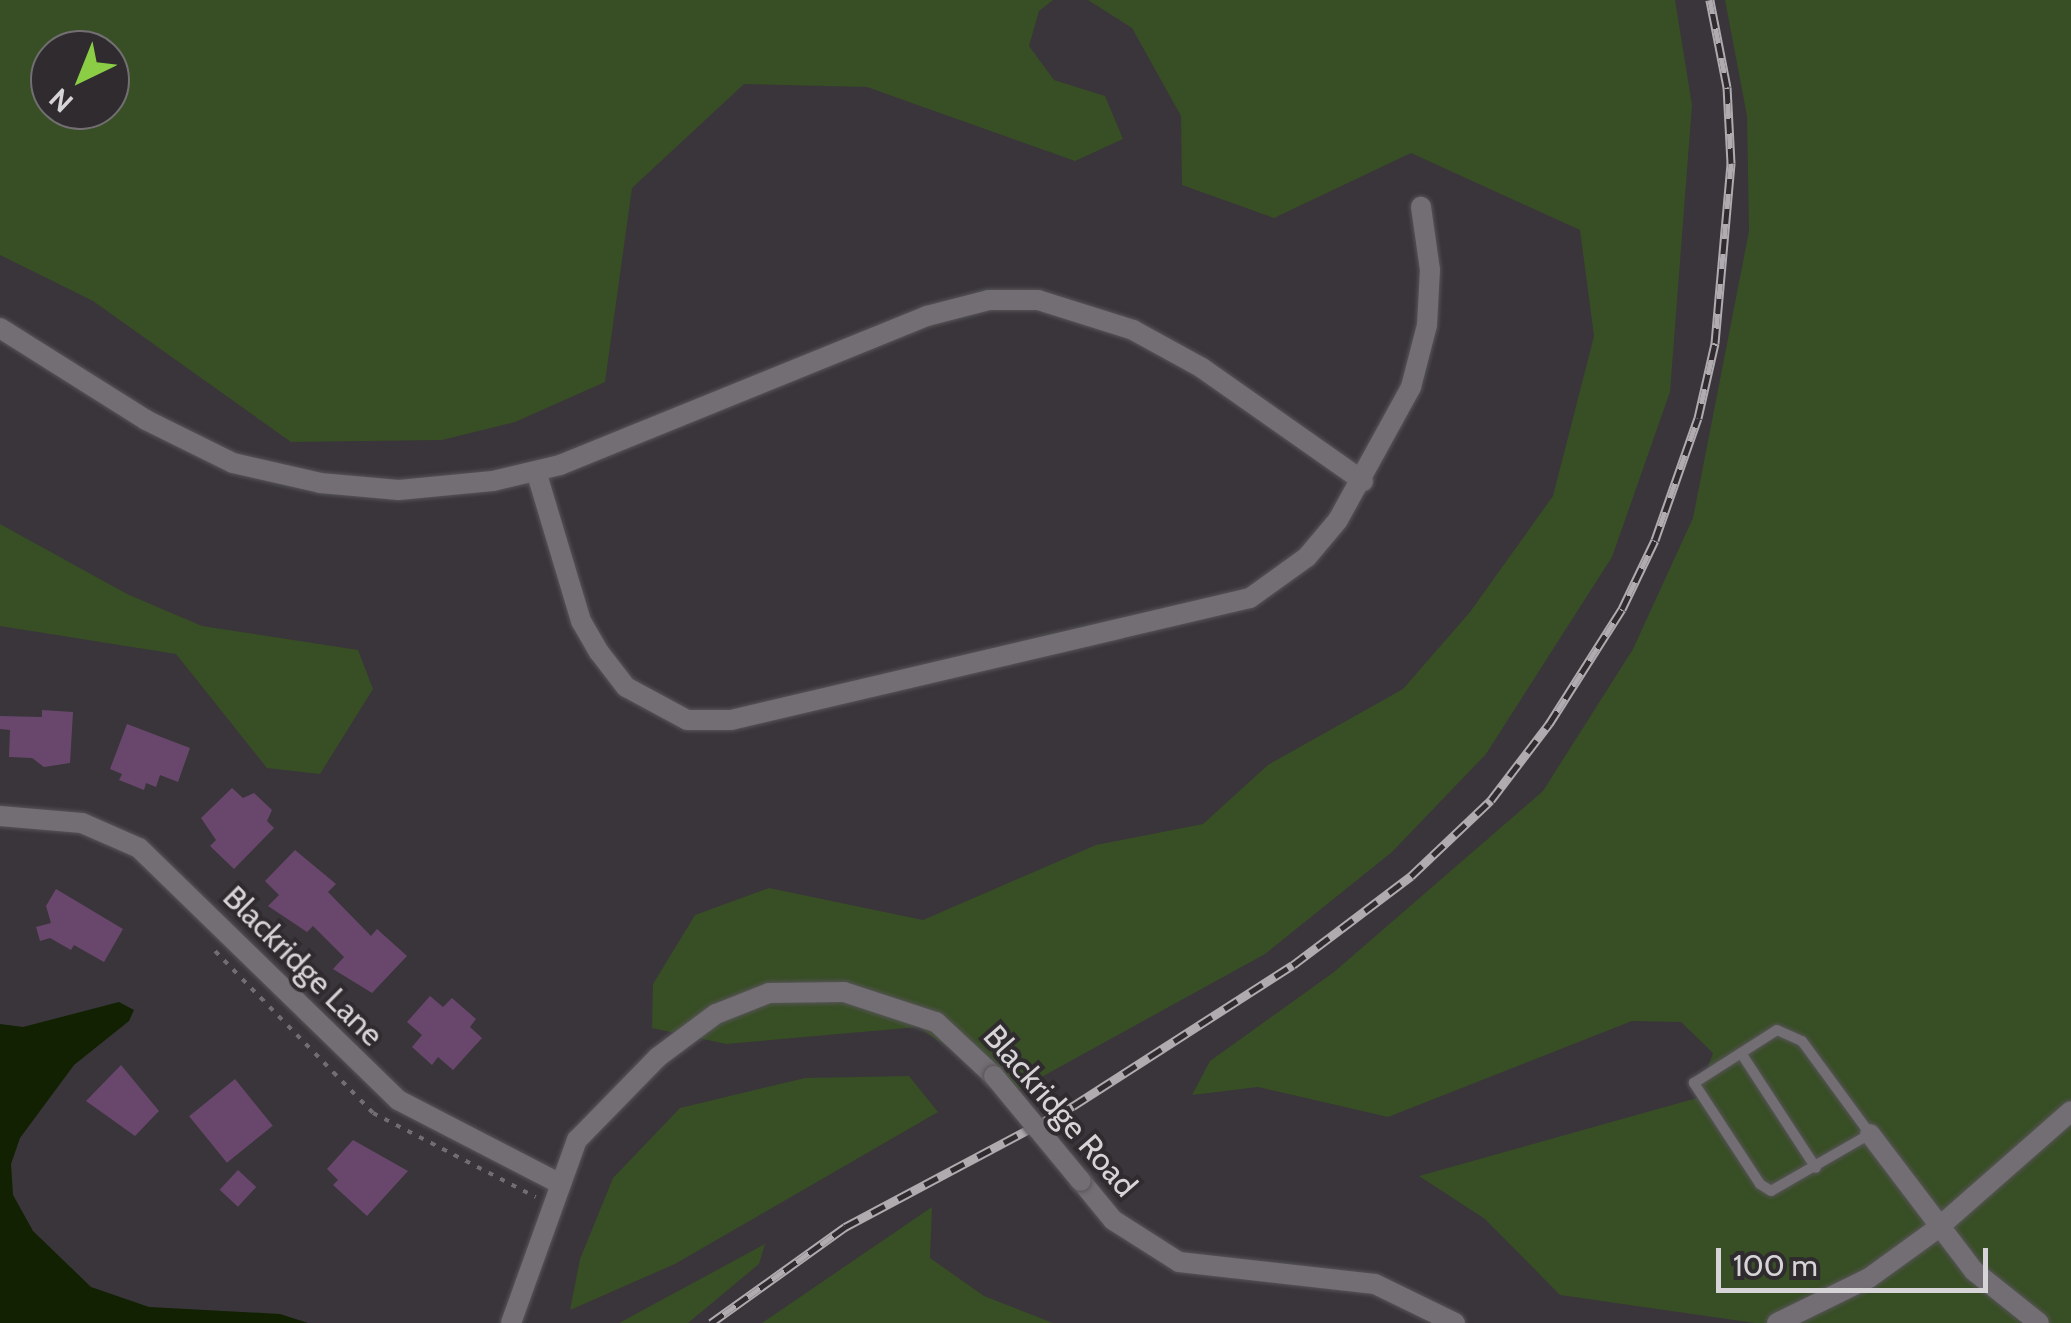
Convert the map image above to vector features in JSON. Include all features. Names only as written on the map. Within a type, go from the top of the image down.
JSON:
[{"type":"street","points":[[536,470],[581,621],[598,652],[626,687],[687,720],[730,720],[1250,598],[1307,557],[1363,481],[1411,387],[1427,325],[1430,270],[1421,207]]},
{"type":"street","points":[[0,328],[146,420],[233,462],[320,483],[399,490],[536,470],[927,316],[989,300],[1038,300],[1134,330],[1202,368],[1363,481]]},
{"type":"street","name":"Blackridge Lane","points":[[0,816],[82,823],[139,848],[398,1100],[561,1184]]},
{"type":"street","name":"Blackridge Road","points":[[511,1323],[577,1140],[603,1106],[716,1014],[770,993],[844,992],[894,1004],[936,1022],[994,1076],[1113,1220],[1179,1262],[1375,1284],[1405,1294],[1435,1319],[1455,1323]]},
{"type":"street","points":[[1778,1323],[1869,1278],[1938,1228],[2071,1111]]},
{"type":"street","points":[[1870,1134],[1974,1271],[2039,1323]]},
{"type":"lane","points":[[1777,1030],[1790,1031],[1870,1134],[1780,1190],[1760,1184],[1694,1083],[1777,1030]]},
{"type":"lane","points":[[1742,1053],[1816,1168]]},
{"type":"path","points":[[213,949],[373,1113],[529,1192],[537,1204]]},
{"type":"shaded area","points":[[0,0],[1053,0],[1039,11],[1029,46],[1054,80],[1105,96],[1123,139],[1075,161],[867,87],[744,84],[632,188],[605,382],[515,422],[442,440],[291,442],[93,301],[0,255]]},
{"type":"shaded area","points":[[1088,0],[1675,0],[1692,105],[1670,392],[1612,557],[1486,754],[1392,852],[1265,954],[1014,1092],[918,1027],[726,1044],[652,1028],[653,984],[695,915],[769,888],[923,920],[1096,845],[1203,824],[1268,765],[1403,689],[1470,612],[1553,496],[1594,336],[1580,230],[1411,153],[1274,218],[1182,185],[1181,116],[1132,28]]},
{"type":"shaded area","points":[[1725,0],[2071,0],[2071,1323],[1755,1323],[1560,1295],[1485,1219],[1419,1176],[1697,1098],[1713,1053],[1681,1022],[1632,1021],[1388,1117],[1258,1087],[1192,1095],[1210,1061],[1334,972],[1543,791],[1633,649],[1693,518],[1749,231],[1747,116]]},
{"type":"shaded area","points":[[0,524],[127,594],[202,626],[358,650],[373,689],[320,774],[267,768],[176,654],[0,626]]},
{"type":"shaded area","points":[[119,1002],[134,1010],[129,1021],[74,1065],[20,1138],[11,1164],[13,1195],[33,1231],[91,1287],[149,1307],[280,1314],[308,1323],[0,1323],[0,1024],[23,1027]]},
{"type":"shaded area","points":[[909,1076],[938,1112],[675,1264],[570,1310],[580,1259],[613,1178],[680,1108],[805,1078]]},
{"type":"shaded area","points":[[932,1207],[930,1258],[984,1296],[1053,1323],[762,1323]]},
{"type":"shaded area","points":[[765,1244],[759,1264],[688,1323],[619,1323]]},
{"type":"building","points":[[42,710],[73,712],[70,763],[44,767],[32,758],[9,757],[10,730],[0,729],[0,716],[42,717]]},
{"type":"building","points":[[127,724],[190,748],[178,782],[160,775],[156,787],[146,783],[144,790],[119,780],[122,774],[110,769]]},
{"type":"building","points":[[232,788],[243,798],[254,793],[272,810],[267,821],[274,828],[234,869],[210,846],[216,840],[201,818]]},
{"type":"building","points":[[295,850],[336,884],[328,892],[371,936],[377,929],[407,956],[372,993],[333,969],[344,957],[313,926],[307,932],[268,906],[279,895],[265,881]]},
{"type":"building","points":[[56,889],[123,929],[104,962],[74,945],[71,950],[50,938],[40,941],[36,927],[51,923],[46,906]]},
{"type":"building","points":[[430,996],[443,1007],[452,998],[476,1019],[470,1027],[482,1038],[453,1070],[438,1057],[432,1065],[412,1047],[422,1035],[407,1022]]},
{"type":"building","points":[[121,1065],[159,1111],[135,1136],[86,1101]]},
{"type":"building","points":[[235,1079],[273,1126],[227,1163],[189,1116]]},
{"type":"building","points":[[353,1140],[408,1171],[367,1216],[333,1185],[338,1180],[327,1169]]},
{"type":"building","points":[[238,1170],[256,1187],[238,1207],[220,1190]]},
{"type":"railway","points":[[711,1323],[845,1227],[1073,1106],[1293,965],[1411,876],[1491,800],[1549,724],[1622,609],[1655,540],[1698,418],[1715,343],[1731,163],[1727,87],[1710,0]]}]
